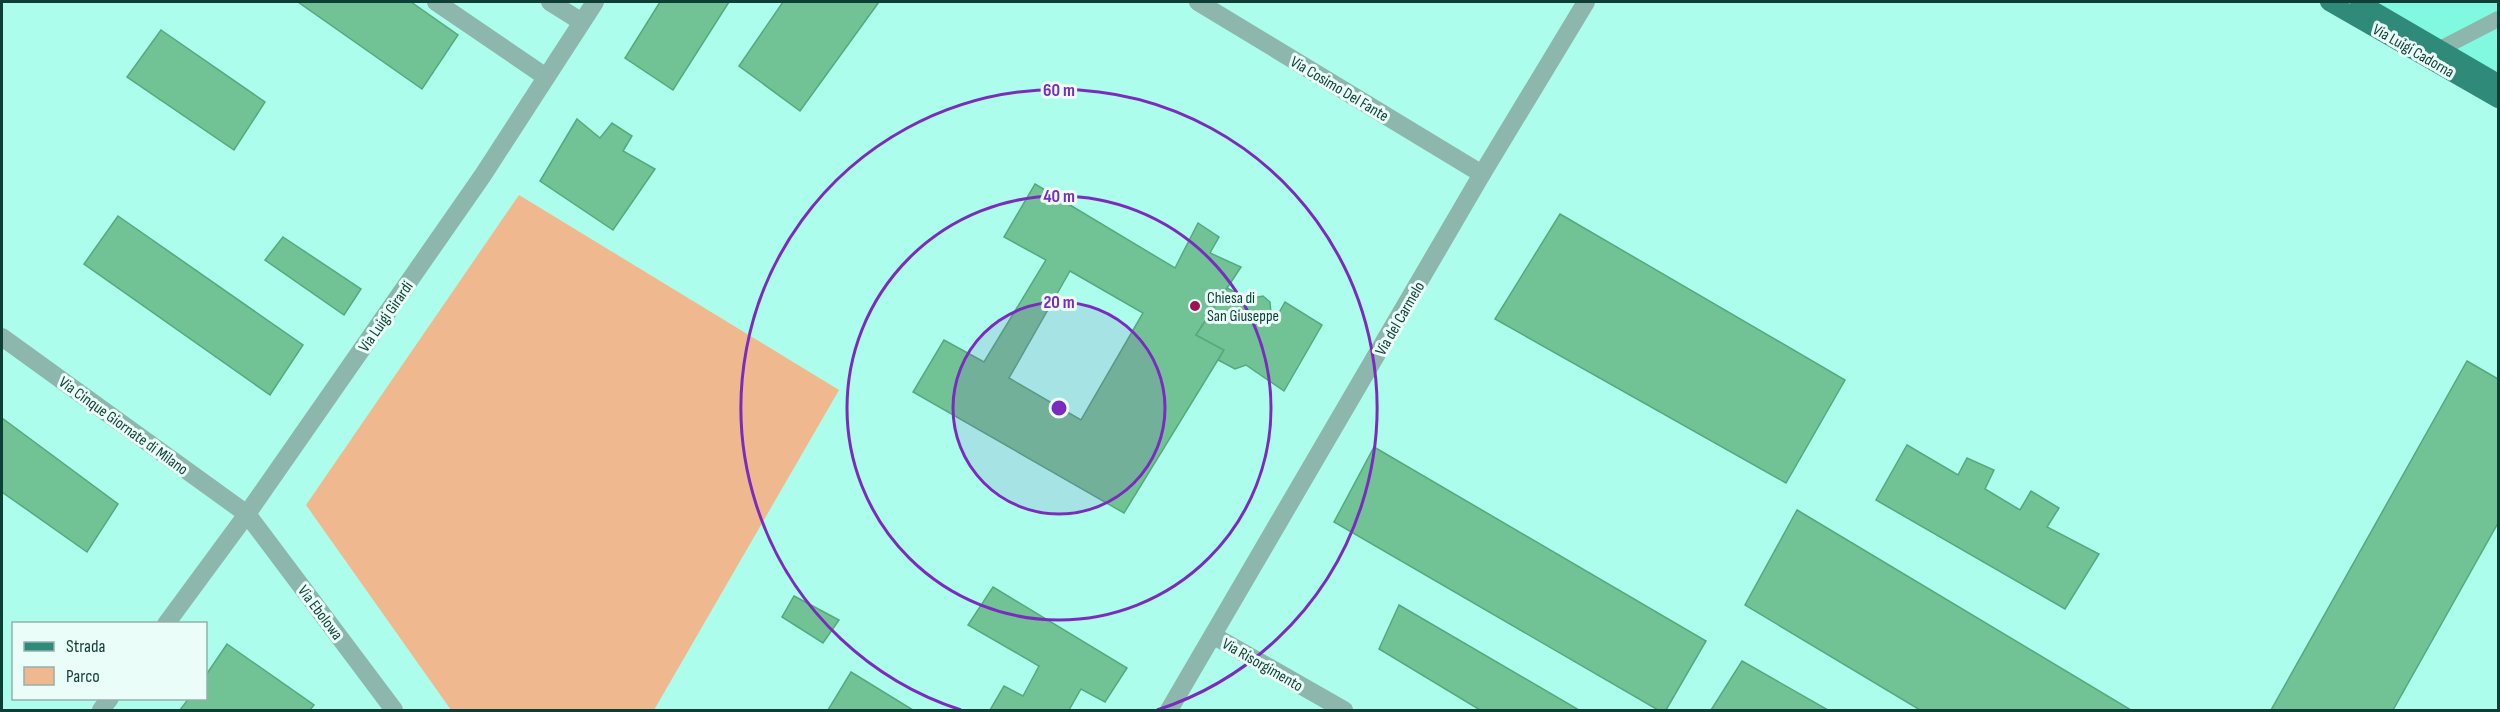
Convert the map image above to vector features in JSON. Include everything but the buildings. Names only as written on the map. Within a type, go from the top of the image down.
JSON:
[{"type":"main road","name":"Via Luigi Cadorna","points":[[2329,2],[2499,99]]},
{"type":"main road","name":"Via Luigi Cadorna","points":[[2359,2],[2499,83]]},
{"type":"street","points":[[436,2],[546,77]]},
{"type":"street","points":[[550,2],[582,22]]},
{"type":"street","name":"Via Luigi Girardi","points":[[167,622],[248,514],[483,175],[595,2]]},
{"type":"street","name":"Via Cosimo Del Fante","points":[[1198,2],[1482,174]]},
{"type":"street","name":"Via del Carmelo","points":[[1169,711],[1482,174],[1586,2]]},
{"type":"street","name":"Via Cinque Giornate di Milano","points":[[2,337],[248,514]]},
{"type":"street","name":"Via Ebolowa","points":[[248,514],[394,711]]},
{"type":"street","name":"Via Risorgimento","points":[[1214,636],[1344,711]]},
{"type":"lane","points":[[2440,49],[2499,20]]},
{"type":"shaded area","points":[[2365,2],[2498,2],[2498,80]]},
{"type":"green space","points":[[519,195],[839,390],[654,710],[451,710],[306,505]]},
{"type":"place","name":"Chiesa di San Giuseppe","points":[[1195,306]]}]
